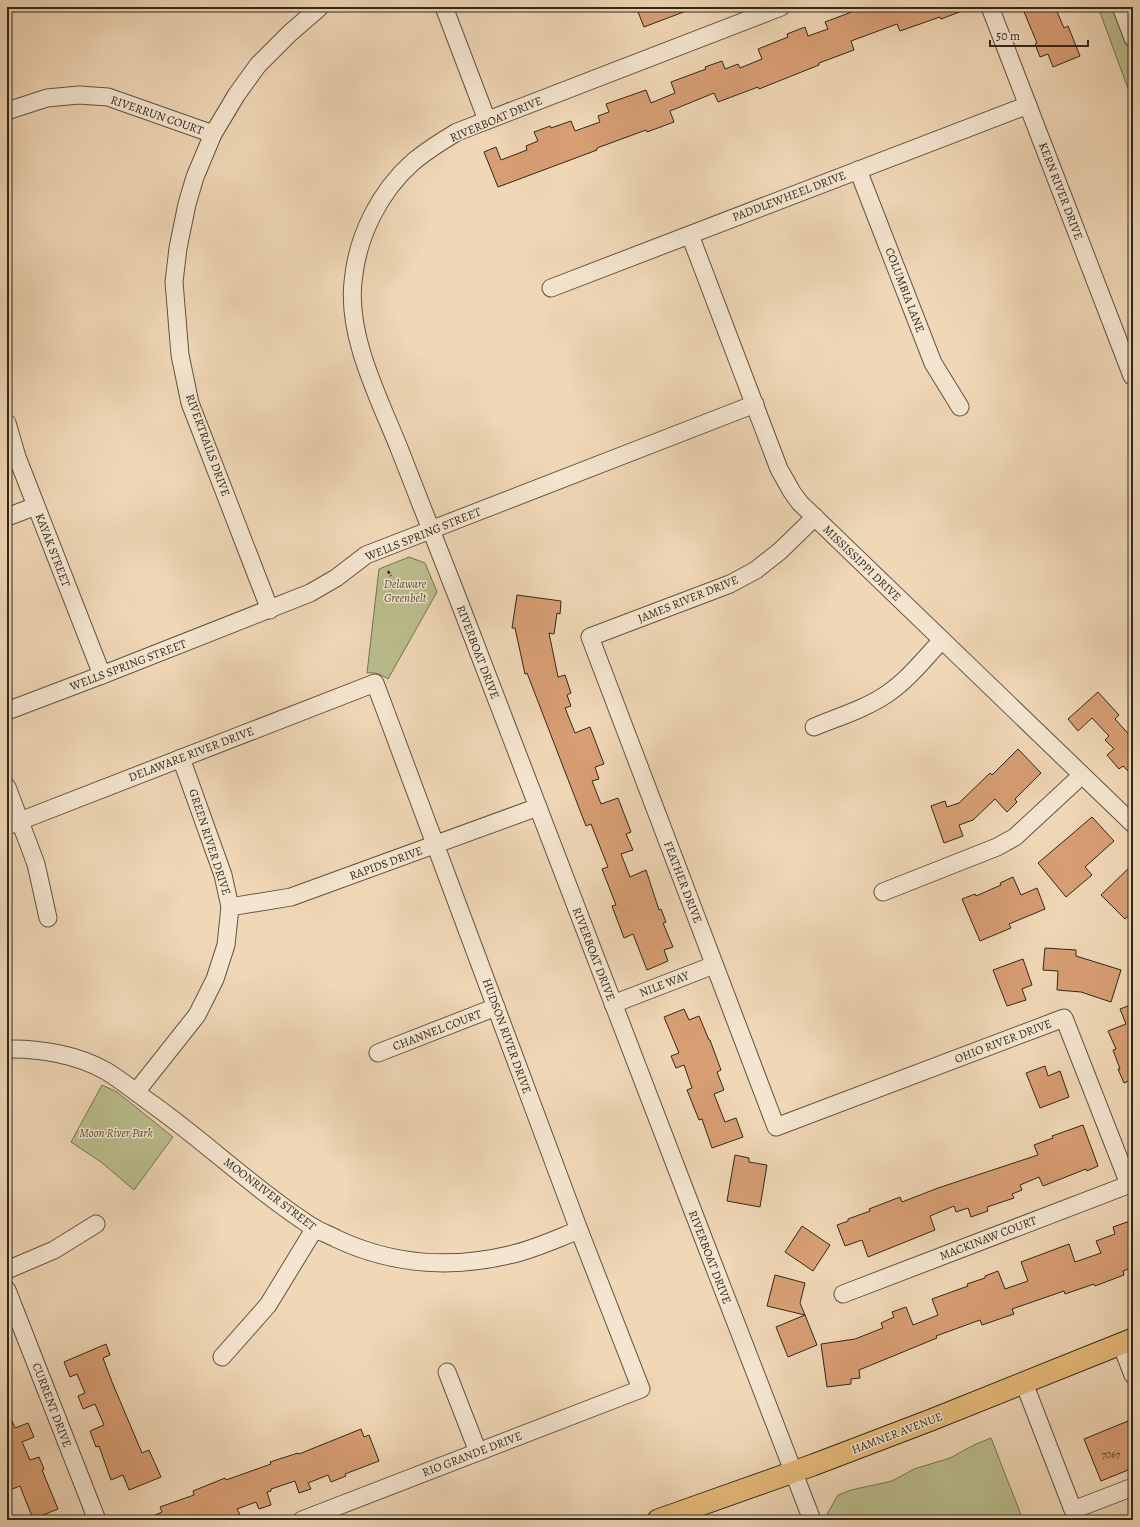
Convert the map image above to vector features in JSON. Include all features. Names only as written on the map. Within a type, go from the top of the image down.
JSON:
[{"type":"main road","name":"HAMNER AVENUE","points":[[658,1520],[793,1472],[1127,1342]]},
{"type":"street","name":"RIVERTRAILS DRIVE","points":[[270,610],[190,403],[180,356],[174,282],[178,248],[187,204],[195,177],[213,134],[237,94],[258,65],[290,33],[320,7]]},
{"type":"street","points":[[444,7],[487,120]]},
{"type":"street","name":"RIVERBOAT DRIVE","points":[[781,7],[457,132],[414,162],[393,183],[373,213],[360,247],[353,283],[354,318],[362,355],[538,807],[812,1520]]},
{"type":"street","name":"KERN RIVER DRIVE","points":[[990,7],[1132,376]]},
{"type":"street","points":[[1121,7],[1133,38]]},
{"type":"street","name":"RIVERRUN COURT","points":[[7,111],[47,98],[79,95],[108,97],[213,134]]},
{"type":"street","name":"PADDLEWHEEL DRIVE","points":[[551,288],[1028,105]]},
{"type":"street","name":"COLUMBIA LANE","points":[[858,170],[933,363],[960,407]]},
{"type":"street","name":"MISSISSIPPI DRIVE","points":[[690,235],[779,468],[800,504],[1133,824]]},
{"type":"street","name":"WELLS SPRING STREET","points":[[7,711],[270,610],[310,593],[336,578],[366,555],[755,404]]},
{"type":"street","name":"KAYAK STREET","points":[[7,423],[17,457],[102,675]]},
{"type":"street","points":[[7,517],[36,506]]},
{"type":"street","name":"JAMES RIVER DRIVE","points":[[590,638],[730,584],[756,570],[780,551],[815,517]]},
{"type":"street","name":"FEATHER DRIVE","points":[[590,638],[776,1127]]},
{"type":"street","points":[[814,727],[861,708],[887,694],[902,682],[942,640]]},
{"type":"street","name":"DELAWARE RIVER DRIVE","points":[[14,824],[375,683]]},
{"type":"street","name":"HUDSON RIVER DRIVE","points":[[375,683],[579,1230],[641,1389]]},
{"type":"street","name":"GREEN RIVER DRIVE","points":[[136,1092],[197,1015],[215,980],[226,945],[230,907],[222,875],[181,758]]},
{"type":"street","points":[[883,892],[997,847],[1015,837],[1082,775]]},
{"type":"street","points":[[7,787],[14,824],[36,864],[48,918]]},
{"type":"street","name":"RAPIDS DRIVE","points":[[230,907],[291,898],[538,807]]},
{"type":"street","name":"NILE WAY","points":[[613,1004],[714,964]]},
{"type":"street","name":"CHANNEL COURT","points":[[378,1053],[496,1007]]},
{"type":"street","name":"OHIO RIVER DRIVE","points":[[776,1127],[1064,1018],[1131,1184]]},
{"type":"street","name":"MOONRIVER STREET","points":[[7,1049],[40,1050],[76,1058],[106,1071],[160,1109],[270,1196],[315,1228],[352,1246],[394,1259],[433,1264],[471,1262],[510,1255],[579,1230]]},
{"type":"street","name":"MACKINAW COURT","points":[[843,1294],[1131,1184]]},
{"type":"street","points":[[7,1270],[54,1250],[96,1224]]},
{"type":"street","points":[[222,1358],[268,1305],[315,1228]]},
{"type":"street","name":"CURRENT DRIVE","points":[[7,1290],[97,1520]]},
{"type":"street","points":[[1127,1342],[1133,1375]]},
{"type":"street","points":[[447,1372],[478,1452]]},
{"type":"street","points":[[1024,1383],[1073,1510],[1133,1487]]},
{"type":"street","name":"RIO GRANDE DRIVE","points":[[302,1520],[641,1389]]},
{"type":"path","points":[[388,571],[391,576]]},
{"type":"green space","points":[[1098,7],[1133,7],[1133,102]]},
{"type":"green space","name":"Delaware Greenbelt","points":[[409,557],[425,563],[437,592],[388,679],[378,674],[367,673],[379,569]]},
{"type":"green space","name":"Moon River Park","points":[[102,1085],[117,1092],[173,1137],[134,1190],[101,1162],[71,1142]]},
{"type":"green space","points":[[991,1438],[1023,1520],[828,1520],[826,1516],[838,1495],[851,1490],[892,1481],[914,1469],[950,1458]]},
{"type":"building","points":[[636,7],[694,7],[694,8],[644,27]]},
{"type":"building","points":[[865,7],[970,8],[941,19],[940,17],[900,31],[897,24],[851,41],[854,50],[819,63],[819,65],[759,89],[758,87],[718,102],[714,93],[670,111],[674,122],[647,132],[646,130],[597,148],[597,150],[498,187],[484,152],[496,147],[501,160],[527,150],[526,146],[538,141],[534,132],[571,121],[575,131],[600,122],[598,116],[609,112],[606,104],[646,90],[651,103],[675,93],[671,82],[706,69],[705,67],[722,61],[725,69],[738,64],[740,68],[762,59],[758,49],[788,37],[787,34],[805,27],[808,36],[828,29],[825,22]]},
{"type":"building","points":[[1022,7],[1055,7],[1064,28],[1068,26],[1080,56],[1053,67],[1048,54],[1040,57],[1035,44],[1037,43]]},
{"type":"building","points":[[517,595],[561,601],[560,614],[557,613],[554,634],[549,633],[558,677],[565,675],[571,693],[567,695],[571,706],[565,708],[575,733],[590,727],[604,764],[595,767],[599,779],[592,781],[601,804],[618,798],[631,832],[626,834],[633,850],[621,854],[630,877],[646,870],[659,910],[661,909],[666,922],[663,923],[673,947],[664,950],[668,961],[647,970],[633,934],[624,938],[612,906],[616,905],[602,869],[608,867],[591,824],[586,826],[527,673],[525,674],[515,628],[512,628]]},
{"type":"building","points":[[1098,692],[1119,715],[1115,719],[1133,739],[1133,776],[1123,766],[1119,769],[1107,755],[1114,749],[1105,740],[1109,736],[1092,718],[1078,731],[1068,719]]},
{"type":"building","points":[[1018,749],[1041,773],[1015,799],[1017,802],[1007,812],[995,799],[973,820],[959,825],[963,836],[944,843],[931,806],[945,801],[947,807],[959,803],[990,773],[992,775]]},
{"type":"building","points":[[1092,817],[1114,841],[1085,867],[1092,875],[1066,897],[1038,863]]},
{"type":"building","points":[[1133,864],[1133,912],[1125,919],[1101,895]]},
{"type":"building","points":[[1013,877],[1021,895],[1037,888],[1045,909],[1009,924],[1011,928],[980,941],[962,899],[975,894],[976,896],[1001,885],[1000,883]]},
{"type":"building","points":[[1045,948],[1076,950],[1076,956],[1121,970],[1111,1002],[1081,992],[1057,990],[1058,971],[1043,970]]},
{"type":"building","points":[[1023,959],[1032,985],[1022,989],[1026,1000],[1007,1006],[993,970]]},
{"type":"building","points":[[1133,1004],[1133,1079],[1124,1083],[1118,1069],[1120,1069],[1113,1050],[1116,1049],[1108,1031],[1126,1024],[1120,1009]]},
{"type":"building","points":[[684,1009],[689,1020],[699,1016],[721,1070],[717,1072],[724,1090],[714,1094],[725,1122],[736,1118],[743,1137],[712,1148],[702,1119],[699,1120],[687,1090],[692,1088],[684,1065],[676,1068],[671,1056],[679,1053],[664,1017]]},
{"type":"building","points":[[1045,1066],[1048,1076],[1060,1071],[1069,1097],[1040,1108],[1026,1073]]},
{"type":"building","points":[[1083,1125],[1098,1166],[1087,1171],[1086,1169],[1043,1186],[1039,1177],[1020,1185],[1022,1190],[1012,1194],[1014,1198],[987,1207],[988,1211],[971,1217],[968,1208],[956,1212],[954,1206],[930,1216],[935,1230],[868,1257],[862,1240],[845,1246],[837,1225],[848,1221],[848,1219],[870,1211],[869,1209],[900,1197],[902,1202],[938,1188],[1038,1155],[1034,1145],[1053,1138],[1052,1136]]},
{"type":"building","points":[[735,1155],[749,1158],[749,1162],[767,1165],[760,1207],[727,1201]]},
{"type":"building","points":[[1133,1220],[1133,1267],[1123,1271],[1124,1275],[1095,1286],[1094,1284],[1065,1294],[1064,1291],[1012,1309],[1014,1314],[982,1325],[980,1320],[936,1336],[937,1338],[859,1370],[860,1378],[851,1379],[851,1384],[827,1387],[821,1344],[855,1339],[883,1328],[881,1323],[894,1317],[892,1312],[906,1307],[913,1325],[938,1315],[932,1299],[968,1286],[967,1284],[985,1278],[985,1276],[998,1271],[1005,1289],[1028,1281],[1021,1262],[1069,1244],[1075,1262],[1101,1253],[1096,1241],[1115,1234],[1113,1227]]},
{"type":"building","points":[[802,1226],[830,1245],[813,1271],[785,1252]]},
{"type":"building","points":[[775,1275],[805,1283],[800,1303],[805,1315],[767,1306]]},
{"type":"building","points":[[805,1315],[817,1345],[788,1357],[776,1327]]},
{"type":"building","points":[[106,1344],[110,1355],[103,1358],[112,1382],[142,1453],[149,1450],[161,1477],[129,1490],[123,1475],[111,1480],[99,1446],[96,1447],[90,1431],[104,1425],[95,1404],[83,1409],[78,1396],[85,1393],[77,1374],[70,1377],[64,1362]]},
{"type":"building","points":[[7,1409],[15,1428],[28,1423],[34,1437],[22,1442],[30,1460],[39,1457],[44,1469],[42,1470],[58,1509],[33,1519],[20,1486],[7,1491]]},
{"type":"building","points":[[1133,1419],[1133,1468],[1101,1481],[1084,1439]]},
{"type":"building","points":[[361,1429],[364,1437],[369,1435],[379,1461],[345,1474],[346,1476],[331,1482],[328,1475],[308,1483],[311,1489],[299,1493],[295,1481],[271,1489],[271,1491],[267,1492],[271,1505],[259,1509],[256,1502],[237,1509],[240,1515],[228,1520],[144,1520],[162,1512],[160,1507],[194,1495],[193,1491],[225,1478],[226,1480],[271,1464],[270,1462],[298,1453],[299,1454]]}]
